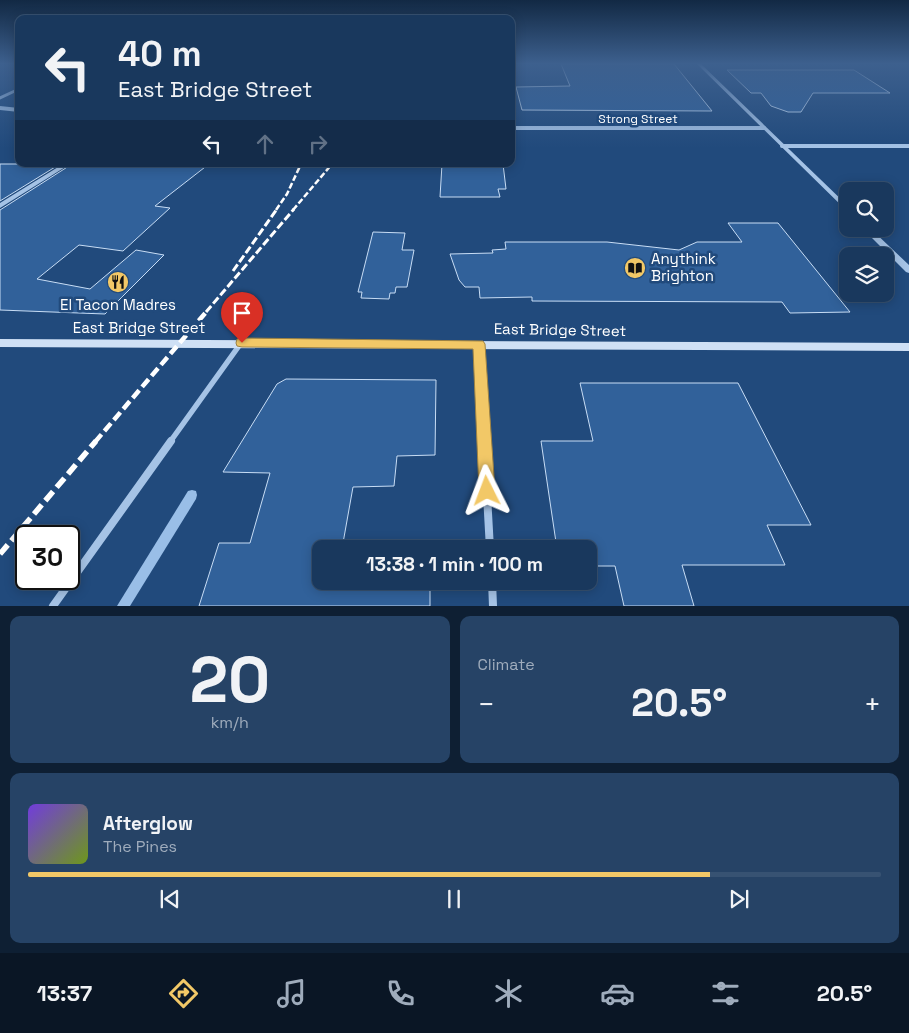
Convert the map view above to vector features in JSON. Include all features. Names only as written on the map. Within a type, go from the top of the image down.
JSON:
[{"type":"main road","name":"East Bridge Street","points":[[0,343],[909,347]]},
{"type":"street","points":[[0,98],[12,92]]},
{"type":"street","points":[[728,92],[839,201]]},
{"type":"street","points":[[0,108],[15,110]]},
{"type":"street","name":"Strong Street","points":[[515,128],[764,128]]},
{"type":"street","points":[[782,146],[909,146]]},
{"type":"street","points":[[0,206],[62,167]]},
{"type":"street","points":[[875,237],[909,270]]},
{"type":"street","points":[[52,606],[242,343]]},
{"type":"street","points":[[479,344],[490,540]]},
{"type":"street","points":[[492,590],[493,606]]},
{"type":"building","points":[[517,92],[697,92],[712,111],[522,110]]},
{"type":"building","points":[[750,92],[890,93],[813,93],[801,112],[788,112],[771,106],[761,93]]},
{"type":"building","points":[[0,164],[15,164],[15,167],[55,167],[0,201]]},
{"type":"building","points":[[67,167],[205,167],[155,206],[170,208],[123,251],[79,245],[37,279],[90,289],[136,250],[164,255],[105,314],[0,310],[0,210]]},
{"type":"building","points":[[442,167],[503,167],[506,189],[498,189],[500,197],[440,197]]},
{"type":"building","name":"Anythink Brighton","points":[[728,223],[778,223],[839,298],[839,302],[842,302],[850,312],[790,313],[782,302],[532,301],[532,297],[480,298],[479,287],[465,287],[459,280],[450,254],[493,253],[492,250],[506,249],[505,242],[607,242],[679,250],[697,242],[742,242]]},
{"type":"building","points":[[373,232],[405,233],[402,250],[414,250],[407,287],[396,287],[395,293],[390,293],[389,299],[361,298],[362,292],[358,292]]},
{"type":"building","points":[[286,379],[436,380],[435,455],[397,456],[394,486],[353,487],[344,540],[312,540],[312,590],[430,590],[430,606],[199,606],[219,543],[250,543],[270,473],[223,472],[277,384]]},
{"type":"building","points":[[580,383],[738,383],[811,525],[767,525],[785,565],[682,565],[694,606],[624,606],[615,566],[597,566],[597,540],[556,540],[541,441],[593,441]]},
{"type":"waterway","points":[[123,606],[192,495]]},
{"type":"railway","points":[[276,210],[287,194],[300,167]]},
{"type":"railway","points":[[293,210],[329,167]]},
{"type":"railway","points":[[233,271],[277,209]]},
{"type":"railway","points":[[206,312],[294,209]]},
{"type":"railway","points":[[95,442],[207,311]]},
{"type":"railway","points":[[0,554],[96,441]]},
{"type":"place","name":"Anythink Brighton","points":[[635,268]]},
{"type":"place","name":"El Tacon Madres","points":[[118,282]]},
{"type":"route","points":[[242,343],[479,344],[487,491]]}]
